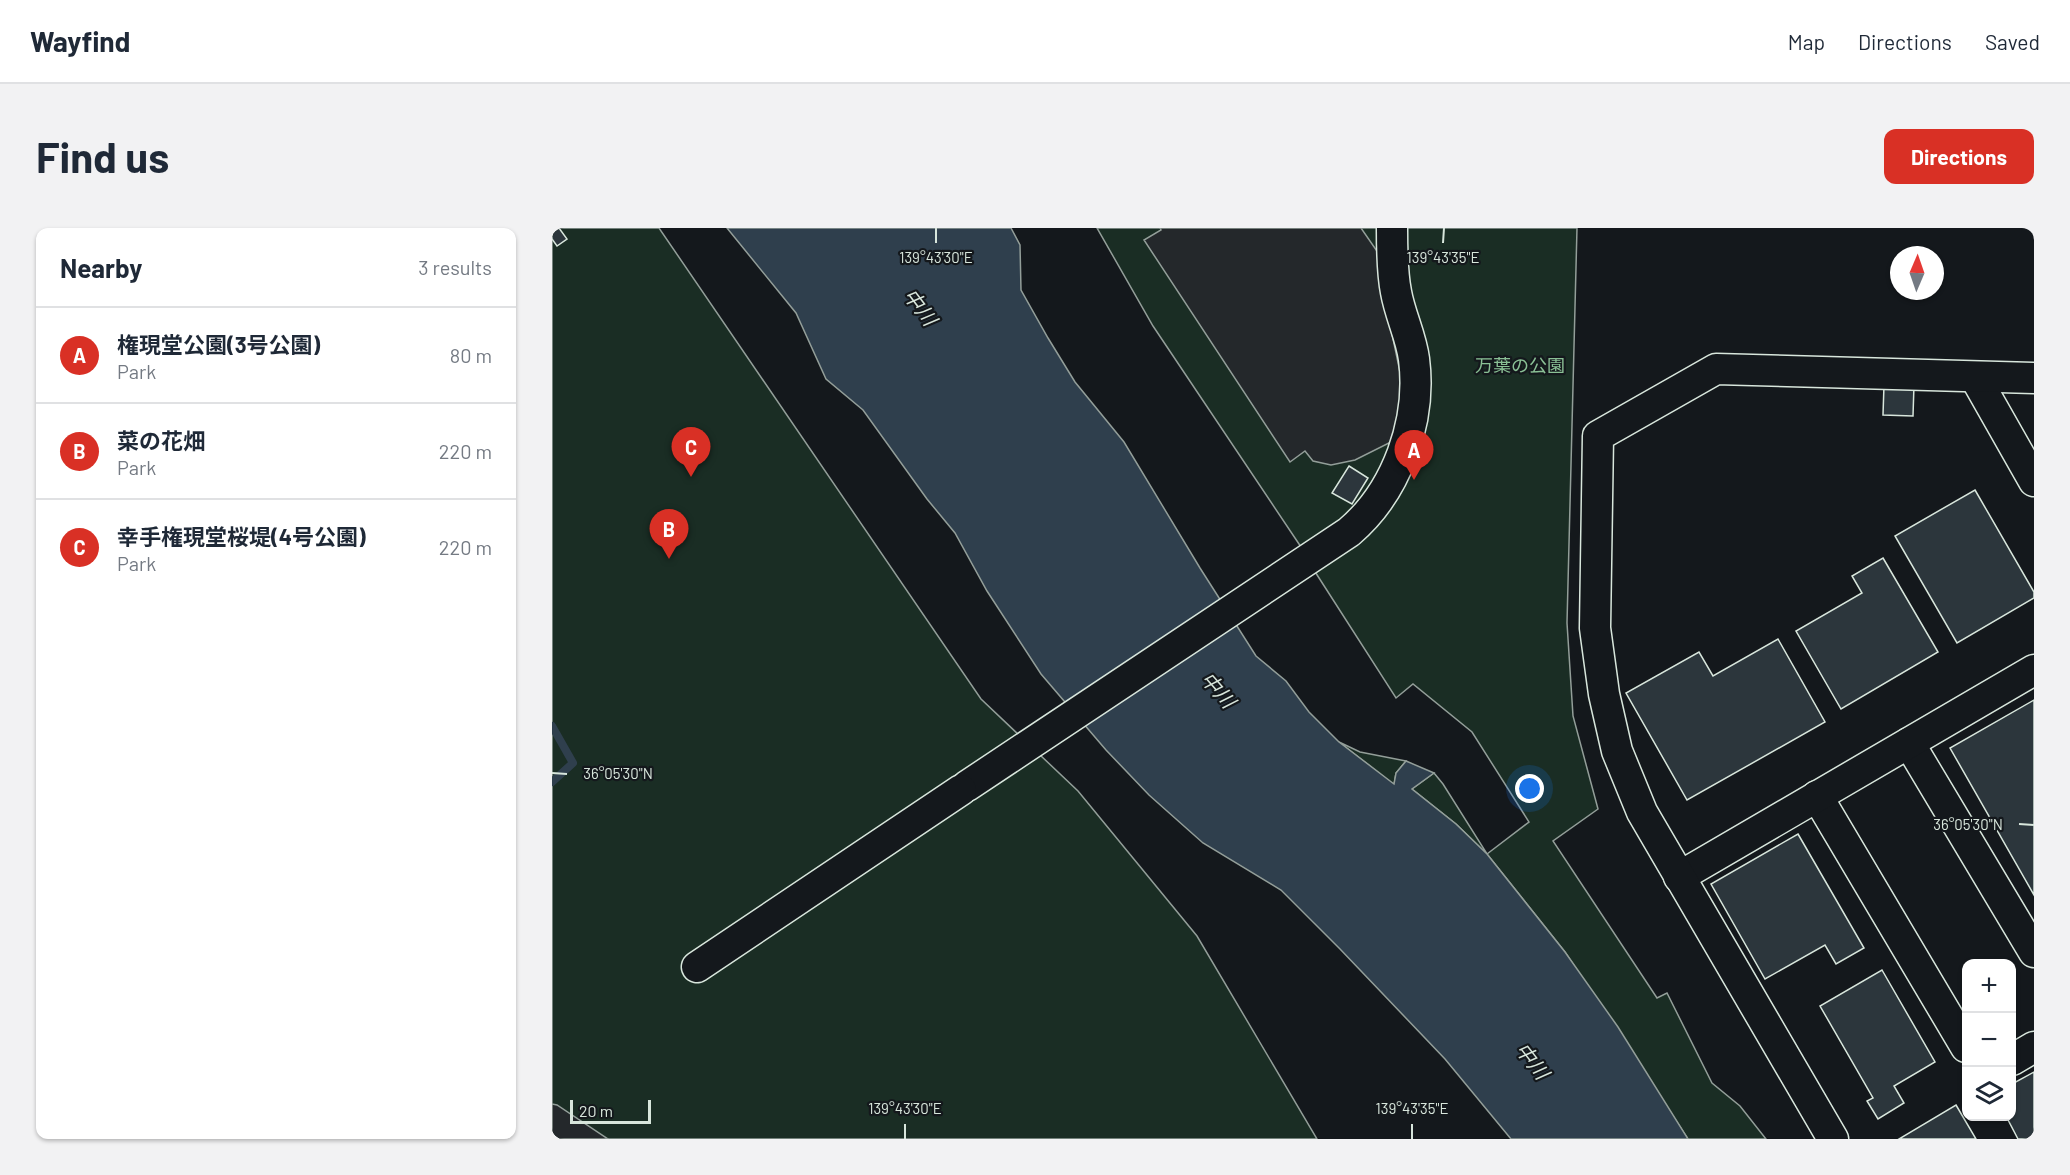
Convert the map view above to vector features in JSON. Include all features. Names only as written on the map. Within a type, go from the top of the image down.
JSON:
[{"type":"street","points":[[697,967],[1349,532],[1362,521],[1390,484],[1404,449],[1415,404],[1414,358],[1396,292],[1392,228]]},
{"type":"street","points":[[1833,1139],[1642,812],[1617,751],[1604,694],[1595,628],[1598,436],[1716,369],[2034,378]]},
{"type":"street","points":[[1975,377],[2034,481]]},
{"type":"street","points":[[1679,877],[2034,670]]},
{"type":"street","points":[[1909,743],[2034,952]]},
{"type":"street","points":[[1817,796],[1962,1040]]},
{"type":"street","points":[[2016,1058],[2034,1047]]},
{"type":"green space","points":[[552,228],[659,228],[981,699],[1078,791],[1197,936],[1317,1139],[552,1139]]},
{"type":"green space","name":"万葉の公園","points":[[1097,228],[1577,228],[1567,623],[1573,716],[1598,809],[1553,841],[1657,998],[1667,993],[1712,1083],[1740,1106],[1766,1139],[1688,1139],[1565,952],[1487,854],[1529,822],[1472,732],[1413,684],[1396,698],[1301,547],[1153,326]]},
{"type":"green space","points":[[1339,742],[1360,752],[1406,761],[1396,773],[1394,785]]},
{"type":"green space","points":[[1434,773],[1487,854],[1456,824],[1412,789]]},
{"type":"shaded area","points":[[1160,228],[1361,228],[1379,254],[1387,310],[1400,372],[1401,394],[1393,441],[1355,460],[1331,465],[1313,461],[1305,451],[1290,462],[1144,240],[1161,230]]},
{"type":"shaded area","points":[[552,1104],[557,1105],[608,1139],[552,1139]]},
{"type":"water","name":"中川","points":[[727,228],[1011,228],[1020,245],[1021,290],[1048,338],[1075,382],[1124,442],[1256,656],[1286,681],[1309,712],[1339,742],[1394,784],[1396,773],[1406,761],[1434,773],[1412,789],[1456,824],[1487,854],[1565,952],[1618,1027],[1688,1139],[1511,1139],[1445,1059],[1281,890],[1203,843],[1149,795],[1106,750],[1041,674],[987,591],[955,533],[927,499],[863,410],[826,379],[796,313]]},
{"type":"building","points":[[559,228],[567,239],[557,246],[552,239],[552,232]]},
{"type":"building","points":[[1884,385],[1914,385],[1913,416],[1883,415]]},
{"type":"building","points":[[1349,466],[1368,478],[1352,504],[1332,493]]},
{"type":"building","points":[[1975,490],[2034,592],[2034,598],[1957,643],[1895,536]]},
{"type":"building","points":[[1883,558],[1938,652],[1841,709],[1796,631],[1862,593],[1852,576]]},
{"type":"building","points":[[1778,639],[1825,722],[1687,800],[1626,693],[1699,652],[1713,676]]},
{"type":"building","points":[[2034,700],[2034,895],[1950,748]]},
{"type":"building","points":[[1798,834],[1864,948],[1836,964],[1825,945],[1765,979],[1711,884]]},
{"type":"building","points":[[1882,970],[1935,1062],[1894,1086],[1904,1103],[1878,1119],[1867,1101],[1873,1098],[1820,1006]]},
{"type":"building","points":[[2034,1072],[2034,1139],[2018,1139],[2009,1121],[2016,1121],[2016,1082]]},
{"type":"building","points":[[1956,1105],[1962,1115],[1962,1121],[1965,1121],[1976,1139],[1899,1139]]},
{"type":"waterway","points":[[552,726],[573,763],[552,782]]},
{"type":"place","name":"幸手権現堂桜堤(4号公園)","points":[[691,477]]},
{"type":"place","name":"権現堂公園(3号公園)","points":[[1414,480]]},
{"type":"place","name":"菜の花畑","points":[[669,559]]}]
